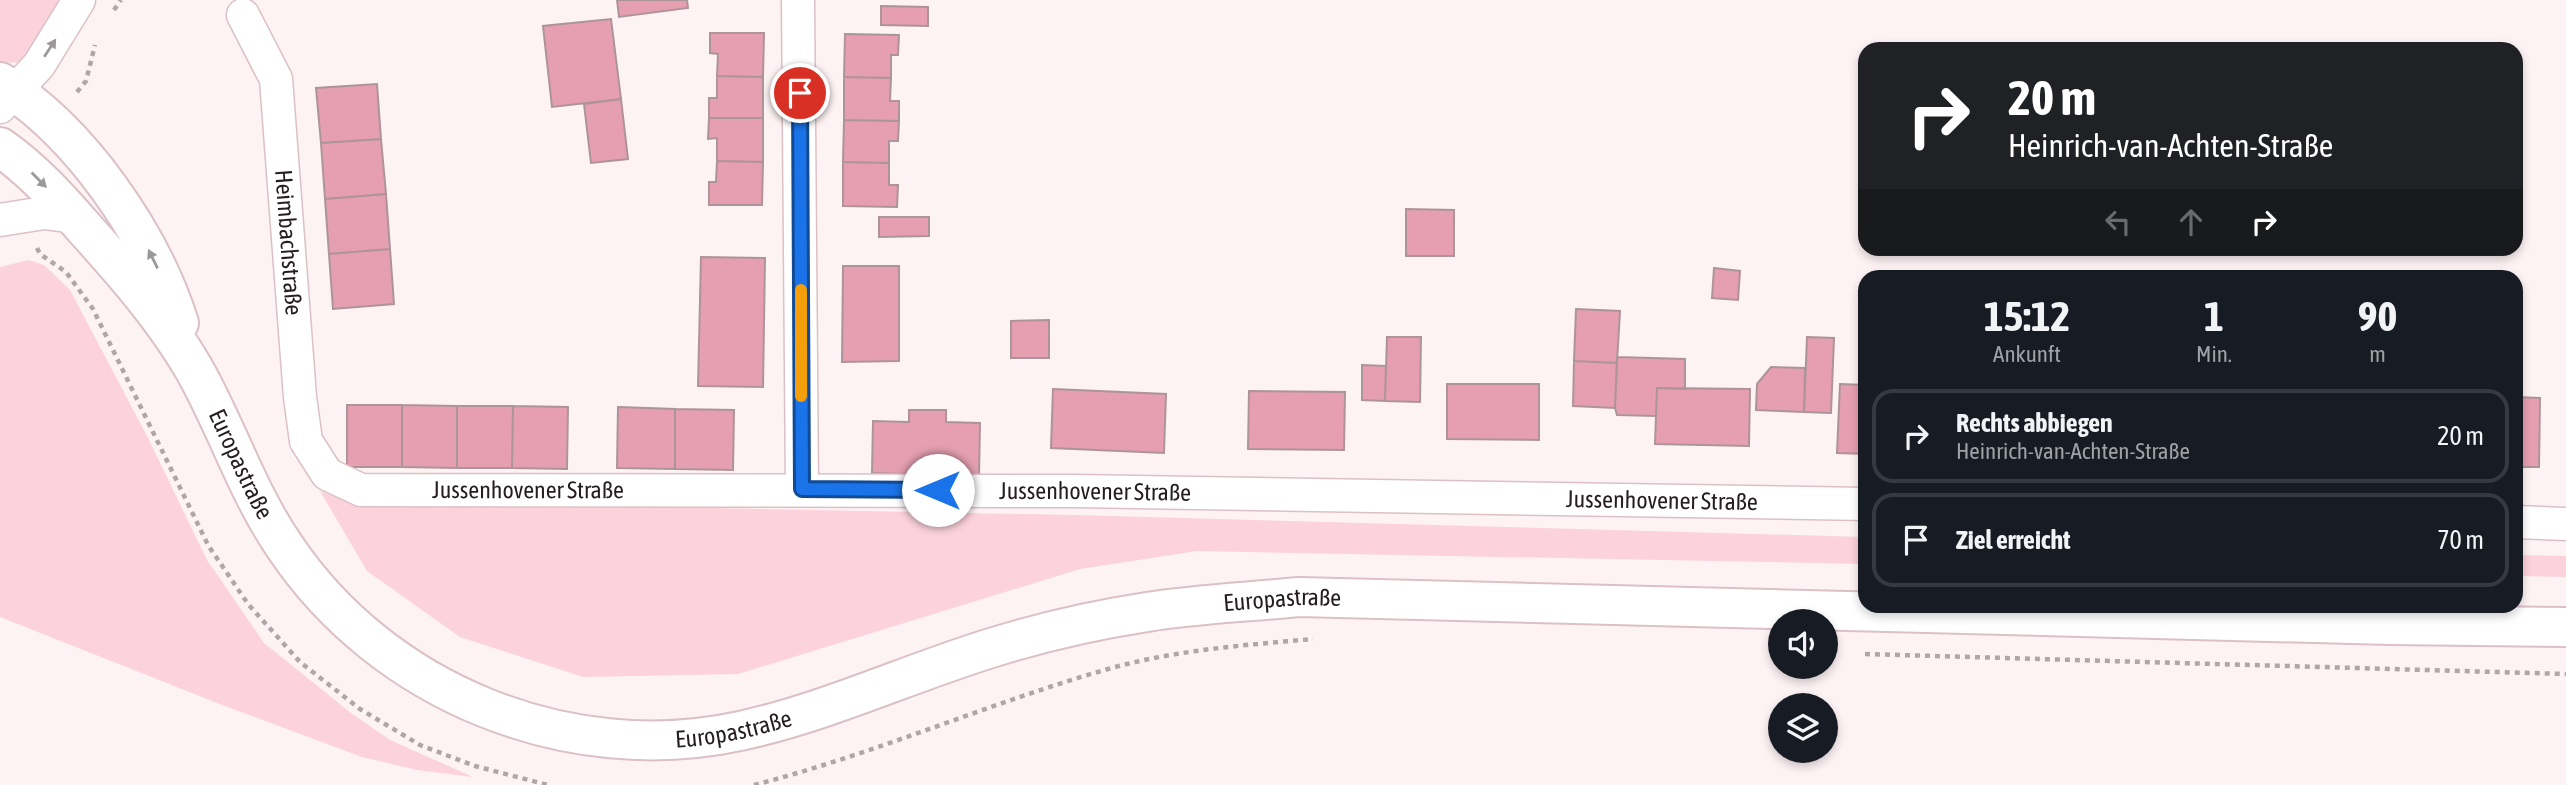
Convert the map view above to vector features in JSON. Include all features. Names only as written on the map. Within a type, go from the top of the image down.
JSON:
[{"type":"main road","name":"Europastraße","points":[[5,94],[51,122],[89,163],[124,209],[151,254],[174,307],[194,368],[251,487],[285,547],[330,604],[393,659],[458,697],[526,724],[592,738],[665,740],[737,732],[813,712],[992,648],[1074,626],[1150,611],[1299,597],[1858,611]]},
{"type":"main road","name":"Europastraße","points":[[0,146],[33,173],[75,217],[135,286],[194,368]]},
{"type":"main road","name":"Europastraße","points":[[1922,613],[2566,627]]},
{"type":"street","points":[[5,94],[39,65],[79,0]]},
{"type":"street","points":[[798,0],[802,489]]},
{"type":"street","name":"Heimbachstraße","points":[[243,15],[276,79],[300,397],[306,441],[327,474]]},
{"type":"street","points":[[0,219],[44,213],[75,217]]},
{"type":"street","name":"Jussenhovener Straße","points":[[327,474],[361,490],[1074,491],[1858,503]]},
{"type":"street","points":[[2523,523],[2566,524]]},
{"type":"path","points":[[754,785],[819,768],[978,711],[1110,668],[1208,649],[1314,639]]},
{"type":"path","points":[[1853,654],[2566,674]]},
{"type":"shaded area","points":[[0,0],[64,0],[33,49],[17,62],[0,61]]},
{"type":"shaded area","points":[[29,260],[44,265],[70,290],[148,438],[207,560],[264,643],[351,713],[390,740],[473,777],[417,770],[362,757],[0,617],[0,267]]},
{"type":"shaded area","points":[[320,491],[347,501],[1075,515],[1858,537],[1858,564],[1197,551],[1080,569],[738,674],[583,677],[460,637],[367,571]]},
{"type":"shaded area","points":[[2523,555],[2566,556],[2566,577],[2523,576]]},
{"type":"building","points":[[617,0],[687,0],[688,8],[619,17]]},
{"type":"building","points":[[881,6],[928,7],[928,26],[881,25]]},
{"type":"building","points":[[611,19],[621,99],[552,107],[543,26]]},
{"type":"building","points":[[710,33],[764,33],[763,77],[717,76],[718,54],[710,53]]},
{"type":"building","points":[[845,34],[899,35],[898,55],[891,55],[891,78],[844,77]]},
{"type":"building","points":[[717,76],[763,77],[763,118],[709,118],[709,98],[717,98]]},
{"type":"building","points":[[844,77],[891,78],[890,101],[899,101],[899,121],[844,120]]},
{"type":"building","points":[[377,84],[381,139],[321,143],[316,88]]},
{"type":"building","points":[[621,99],[628,159],[591,163],[584,104]]},
{"type":"building","points":[[709,118],[763,118],[763,162],[717,161],[717,138],[708,139]]},
{"type":"building","points":[[844,120],[899,121],[898,141],[889,141],[889,163],[843,162]]},
{"type":"building","points":[[381,139],[386,194],[325,199],[321,143]]},
{"type":"building","points":[[717,161],[763,162],[762,205],[709,205],[709,182],[716,182]]},
{"type":"building","points":[[843,162],[889,163],[889,185],[898,185],[897,207],[843,206]]},
{"type":"building","points":[[386,194],[390,249],[329,254],[325,199]]},
{"type":"building","points":[[1406,209],[1454,210],[1454,256],[1406,256]]},
{"type":"building","points":[[879,217],[929,217],[929,236],[879,237]]},
{"type":"building","points":[[390,249],[394,304],[333,309],[329,254]]},
{"type":"building","points":[[701,257],[765,258],[763,387],[698,386]]},
{"type":"building","points":[[843,266],[899,266],[899,361],[842,362]]},
{"type":"building","points":[[1714,268],[1740,271],[1738,300],[1712,298]]},
{"type":"building","points":[[1576,309],[1620,311],[1617,363],[1574,361]]},
{"type":"building","points":[[1049,320],[1049,358],[1011,358],[1011,321]]},
{"type":"building","points":[[1387,337],[1421,337],[1420,402],[1385,401]]},
{"type":"building","points":[[1807,337],[1834,338],[1831,413],[1804,412]]},
{"type":"building","points":[[1617,357],[1685,359],[1685,389],[1657,388],[1656,416],[1617,415]]},
{"type":"building","points":[[1574,361],[1617,363],[1615,408],[1573,406]]},
{"type":"building","points":[[1362,365],[1386,366],[1385,401],[1362,400]]},
{"type":"building","points":[[1771,367],[1805,368],[1804,412],[1756,410],[1757,384]]},
{"type":"building","points":[[1447,384],[1539,384],[1539,440],[1447,439]]},
{"type":"building","points":[[1840,384],[1858,385],[1858,454],[1837,453]]},
{"type":"building","points":[[1657,388],[1750,389],[1749,446],[1655,444]]},
{"type":"building","points":[[1053,389],[1166,394],[1164,453],[1051,448]]},
{"type":"building","points":[[1249,391],[1345,392],[1344,450],[1248,449]]},
{"type":"building","points":[[2523,397],[2540,398],[2539,467],[2523,467]]},
{"type":"building","points":[[347,405],[402,405],[402,467],[347,467]]},
{"type":"building","points":[[402,405],[457,406],[457,468],[402,467]]},
{"type":"building","points":[[457,406],[513,406],[512,468],[457,468]]},
{"type":"building","points":[[513,406],[568,407],[567,469],[512,468]]},
{"type":"building","points":[[618,407],[675,409],[675,469],[617,468]]},
{"type":"building","points":[[675,409],[734,410],[733,470],[675,469]]},
{"type":"building","points":[[909,410],[946,410],[946,422],[980,423],[979,476],[872,473],[873,421],[909,422]]},
{"type":"slow traffic","points":[[801,290],[801,396]]},
{"type":"route","points":[[800,93],[802,489],[938,490]]}]
